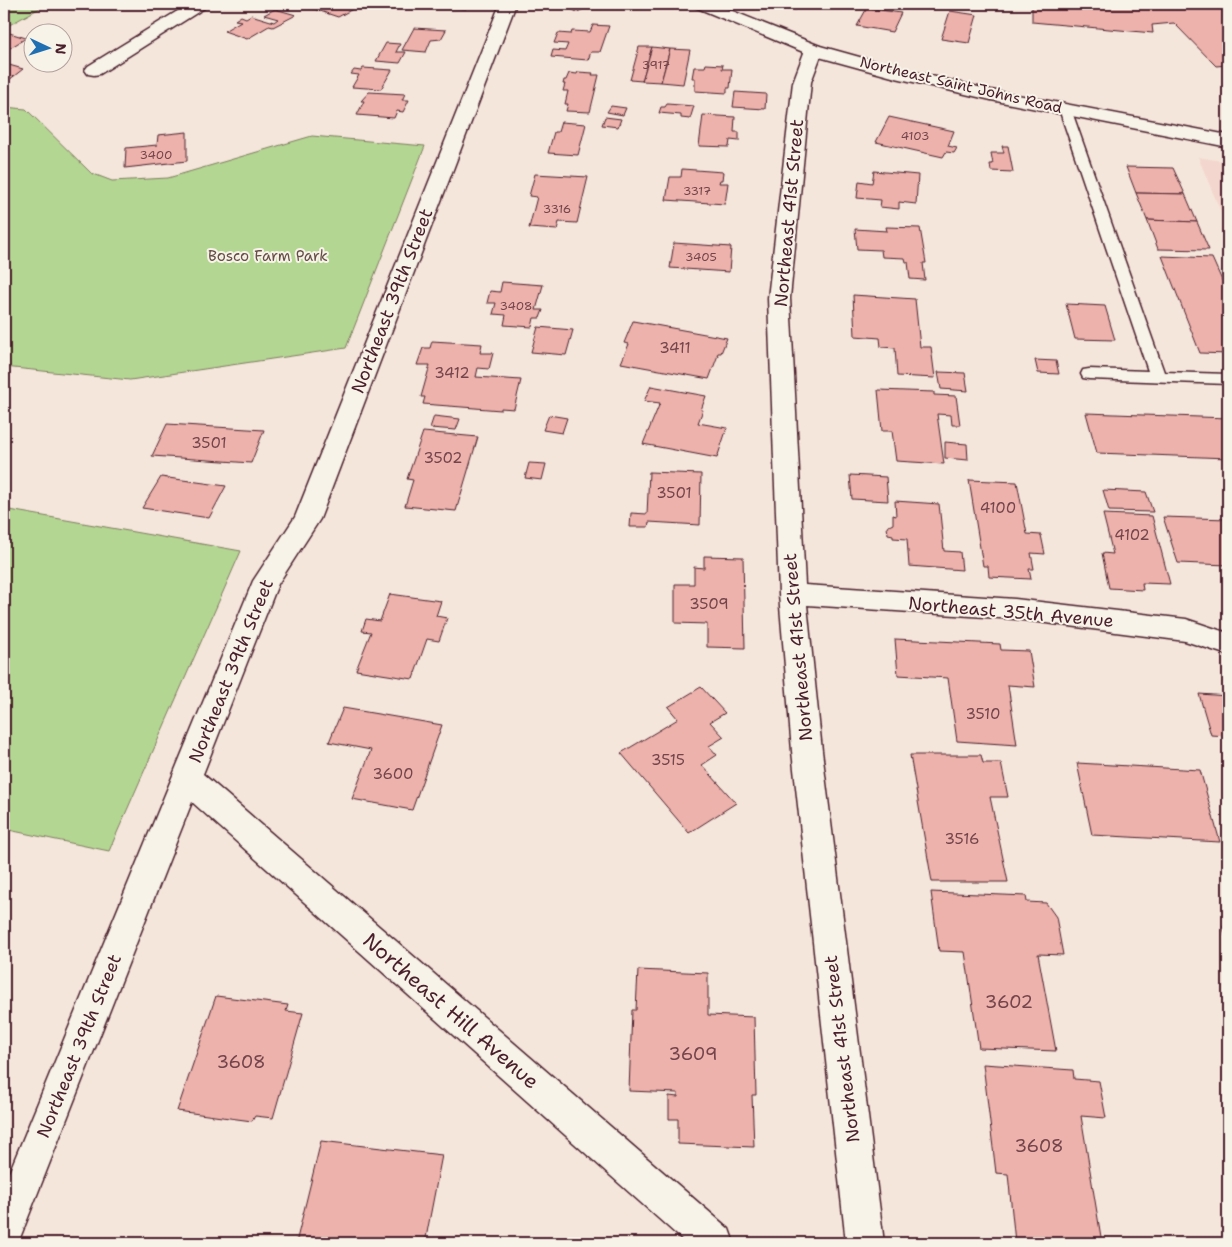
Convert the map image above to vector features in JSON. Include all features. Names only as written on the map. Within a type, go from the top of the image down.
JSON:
[{"type":"street","points":[[94,70],[200,4]]},
{"type":"street","name":"Northeast 39th Street","points":[[4,1231],[266,581],[306,519],[508,4]]},
{"type":"street","name":"Northeast Saint Johns Road","points":[[701,4],[814,50],[915,77],[1228,141]]},
{"type":"street","name":"Northeast 41st Street","points":[[814,50],[802,82],[779,298],[792,594],[806,751],[865,1243]]},
{"type":"street","name":"Northeast 35th Avenue","points":[[792,594],[1015,610],[1186,630],[1228,644]]},
{"type":"street","name":"Northeast Hill Avenue","points":[[187,779],[715,1243]]},
{"type":"lane","points":[[1065,109],[1158,376]]},
{"type":"lane","points":[[1089,374],[1228,379]]},
{"type":"shaded area","points":[[1198,157],[1228,162],[1228,229]]},
{"type":"green space","points":[[4,4],[47,4],[4,28]]},
{"type":"green space","name":"Bosco Farm Park","points":[[4,107],[26,109],[91,173],[112,181],[168,178],[312,136],[425,146],[346,348],[130,380],[4,367]]},
{"type":"green space","points":[[4,509],[241,551],[109,851],[4,829]]},
{"type":"building","points":[[299,4],[357,4],[360,5],[338,17]]},
{"type":"building","points":[[418,4],[469,4],[466,9],[417,6]]},
{"type":"building","points":[[561,4],[587,4],[591,6],[577,12]]},
{"type":"building","points":[[782,4],[808,4],[795,10]]},
{"type":"building","points":[[1032,4],[1228,4],[1228,65],[1216,66],[1174,23],[1152,25],[1153,33],[1032,22]]},
{"type":"building","points":[[867,8],[901,13],[892,32],[857,26]]},
{"type":"building","points":[[275,9],[296,15],[273,27],[269,26],[247,39],[224,31],[241,21],[235,20],[241,16],[246,18],[251,15],[274,22],[278,19],[264,15]]},
{"type":"building","points":[[950,11],[977,15],[969,43],[941,39]]},
{"type":"building","points":[[593,25],[609,26],[600,52],[591,52],[588,60],[551,57],[553,50],[565,51],[568,44],[554,43],[558,33],[571,34],[572,31],[590,32]]},
{"type":"building","points":[[414,28],[446,30],[441,39],[431,40],[426,52],[402,50]]},
{"type":"building","points":[[6,32],[22,37],[22,40],[10,48],[4,47],[4,34]]},
{"type":"building","points":[[386,43],[400,44],[396,52],[406,52],[400,63],[376,61]]},
{"type":"building","points":[[639,47],[652,47],[642,81],[630,80]]},
{"type":"building","points":[[652,47],[670,49],[661,82],[642,81]]},
{"type":"building","points":[[670,49],[690,50],[683,84],[661,82]]},
{"type":"building","points":[[706,64],[723,65],[722,69],[732,69],[730,88],[727,88],[727,93],[695,91],[695,78],[692,78],[694,67],[705,67]]},
{"type":"building","points":[[9,65],[22,70],[4,84],[4,68]]},
{"type":"building","points":[[363,68],[392,70],[381,89],[352,87],[359,75],[351,74],[354,70],[361,71]]},
{"type":"building","points":[[578,72],[599,75],[590,112],[566,111],[568,104],[565,104],[568,91],[563,91],[564,80],[566,80],[569,73],[577,74]]},
{"type":"building","points":[[369,92],[405,94],[402,100],[409,100],[403,112],[397,111],[394,118],[357,115],[364,101],[361,101]]},
{"type":"building","points":[[735,92],[766,94],[765,109],[733,107]]},
{"type":"building","points":[[667,104],[694,106],[690,119],[681,118],[681,115],[659,113],[661,107],[665,107]]},
{"type":"building","points":[[611,106],[626,108],[623,115],[607,112]]},
{"type":"building","points":[[703,115],[735,117],[734,132],[739,132],[739,141],[730,140],[729,147],[699,146]]},
{"type":"building","points":[[605,117],[621,119],[618,127],[602,125]]},
{"type":"building","points":[[889,117],[954,131],[948,146],[957,148],[954,153],[946,152],[943,157],[876,142]]},
{"type":"building","points":[[561,122],[586,124],[578,155],[548,153],[554,132],[558,132]]},
{"type":"building","points":[[187,132],[187,161],[125,168],[126,148],[157,145],[158,135]]},
{"type":"building","points":[[1002,146],[1008,146],[1013,172],[991,171],[990,164],[993,164],[991,153],[1004,153]]},
{"type":"building","points":[[1126,167],[1173,168],[1185,194],[1136,193]]},
{"type":"building","points":[[682,169],[723,172],[722,180],[719,183],[728,183],[725,204],[666,200],[670,177],[681,177]]},
{"type":"building","points":[[874,171],[918,175],[916,204],[899,202],[899,209],[880,207],[881,200],[857,198],[859,181],[872,183]]},
{"type":"building","points":[[535,174],[588,177],[577,223],[559,222],[557,230],[529,228],[537,197],[529,196]]},
{"type":"building","points":[[1228,186],[1228,208],[1223,207]]},
{"type":"building","points":[[1136,193],[1185,194],[1197,222],[1147,220]]},
{"type":"building","points":[[1147,220],[1197,222],[1209,250],[1158,249]]},
{"type":"building","points":[[886,227],[920,228],[926,263],[923,263],[925,280],[910,279],[908,262],[906,262],[905,258],[882,257],[881,250],[857,249],[855,229],[887,231]]},
{"type":"building","points":[[674,243],[731,247],[729,272],[670,268]]},
{"type":"building","points":[[1162,256],[1212,258],[1228,294],[1228,354],[1200,353]]},
{"type":"building","points":[[502,282],[543,285],[536,310],[543,310],[540,318],[534,318],[532,327],[504,325],[506,315],[493,314],[496,303],[487,303],[490,291],[500,292]]},
{"type":"building","points":[[853,295],[915,299],[920,347],[931,347],[935,378],[897,376],[895,348],[881,347],[880,338],[855,336]]},
{"type":"building","points":[[1066,304],[1105,306],[1115,340],[1075,339]]},
{"type":"building","points":[[633,321],[727,338],[721,353],[717,355],[709,379],[621,363],[629,344],[624,343]]},
{"type":"building","points":[[538,327],[573,330],[566,355],[531,352]]},
{"type":"building","points":[[432,341],[482,344],[480,353],[493,353],[489,369],[478,368],[476,377],[521,380],[514,409],[501,408],[501,410],[423,404],[425,397],[421,397],[430,365],[417,365],[423,348],[430,348]]},
{"type":"building","points":[[1035,360],[1056,361],[1059,374],[1038,373]]},
{"type":"building","points":[[938,372],[965,373],[968,391],[941,389]]},
{"type":"building","points":[[651,386],[706,396],[698,423],[727,428],[717,458],[643,444],[660,403],[644,401]]},
{"type":"building","points":[[878,390],[934,392],[934,395],[956,396],[960,425],[952,425],[951,415],[937,414],[944,464],[896,461],[892,431],[882,431]]},
{"type":"building","points":[[1086,413],[1228,418],[1228,458],[1097,453]]},
{"type":"building","points":[[549,415],[567,418],[562,433],[543,430]]},
{"type":"building","points":[[434,416],[460,419],[456,430],[430,428]]},
{"type":"building","points":[[167,424],[264,430],[251,463],[152,456]]},
{"type":"building","points":[[423,432],[478,437],[456,511],[405,506],[413,480],[407,479]]},
{"type":"building","points":[[945,442],[967,444],[968,460],[945,458]]},
{"type":"building","points":[[529,463],[546,464],[542,480],[525,478]]},
{"type":"building","points":[[649,472],[701,474],[700,525],[649,522],[648,527],[630,527],[631,513],[647,514]]},
{"type":"building","points":[[850,475],[886,477],[888,501],[852,499]]},
{"type":"building","points":[[161,477],[226,486],[209,518],[142,508]]},
{"type":"building","points":[[969,480],[1017,482],[1027,534],[1041,535],[1045,554],[1031,553],[1034,569],[1029,569],[1031,579],[989,577],[988,566],[983,566]]},
{"type":"building","points":[[1103,490],[1146,492],[1153,512],[1109,511]]},
{"type":"building","points":[[895,501],[939,504],[944,551],[960,552],[962,570],[909,566],[907,539],[893,538],[893,535],[888,534],[887,527],[893,524],[893,515],[896,516]]},
{"type":"building","points":[[1103,514],[1152,516],[1170,584],[1142,583],[1143,590],[1109,588],[1102,553],[1113,554]]},
{"type":"building","points":[[1163,517],[1228,519],[1228,565],[1178,563]]},
{"type":"building","points":[[704,556],[743,557],[745,648],[707,647],[707,624],[675,623],[675,584],[694,584],[694,567],[704,568]]},
{"type":"building","points":[[390,594],[441,601],[436,616],[447,618],[439,641],[427,639],[413,679],[356,670],[371,632],[362,631],[366,619],[380,621]]},
{"type":"building","points":[[895,639],[1000,644],[1001,650],[1029,651],[1035,687],[1008,685],[1017,745],[957,741],[948,678],[898,675]]},
{"type":"building","points":[[701,687],[725,713],[710,722],[724,737],[709,746],[717,755],[702,765],[736,803],[689,833],[621,753],[678,719],[668,707]]},
{"type":"building","points":[[1199,694],[1228,696],[1228,736],[1211,735]]},
{"type":"building","points":[[343,708],[442,725],[412,810],[352,799],[371,750],[329,742]]},
{"type":"building","points":[[910,755],[981,755],[983,763],[1001,763],[1008,797],[990,797],[1008,882],[932,882]]},
{"type":"building","points":[[1077,763],[1200,770],[1220,842],[1092,835]]},
{"type":"building","points":[[931,892],[1026,896],[1027,902],[1046,903],[1056,917],[1063,955],[1038,954],[1056,1051],[979,1048],[965,952],[939,951]]},
{"type":"building","points":[[1223,926],[1228,926],[1228,948]]},
{"type":"building","points":[[638,970],[708,973],[708,1015],[754,1017],[756,1095],[752,1095],[754,1147],[678,1144],[678,1119],[669,1119],[669,1096],[678,1097],[678,1093],[629,1091],[632,1010],[636,1010]]},
{"type":"building","points":[[216,996],[288,1005],[286,1011],[303,1013],[273,1118],[255,1116],[252,1121],[177,1111]]},
{"type":"building","points":[[983,1064],[1073,1070],[1074,1079],[1099,1081],[1106,1118],[1081,1116],[1102,1243],[1015,1242],[1008,1174],[996,1173]]},
{"type":"building","points":[[321,1141],[442,1155],[425,1243],[296,1243]]}]
